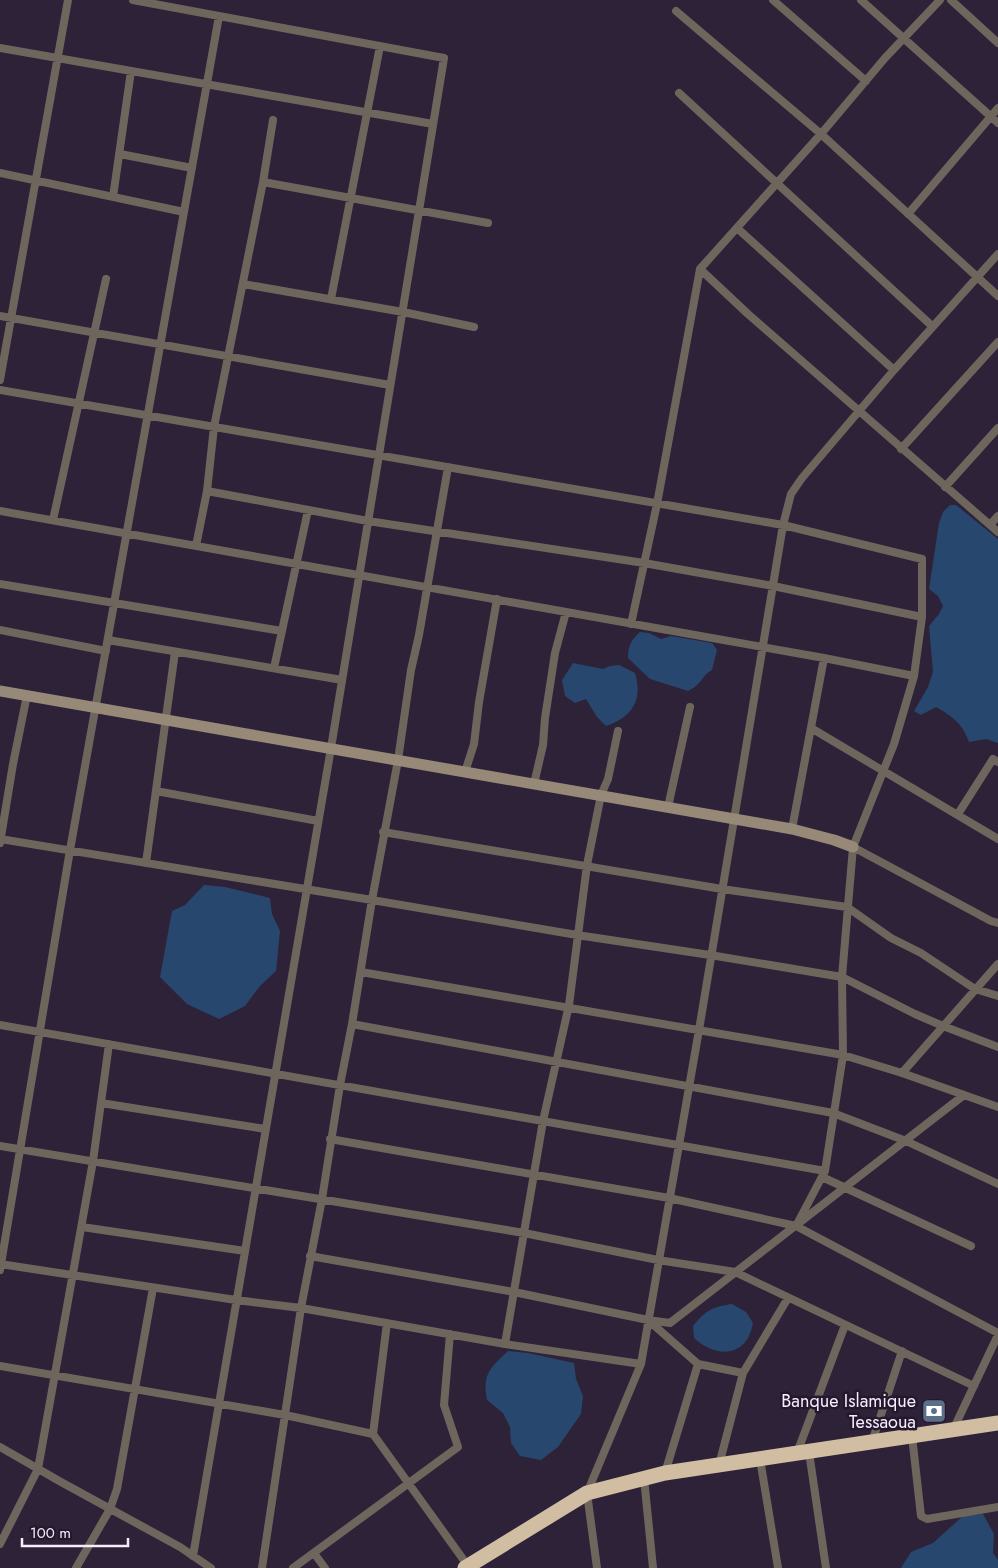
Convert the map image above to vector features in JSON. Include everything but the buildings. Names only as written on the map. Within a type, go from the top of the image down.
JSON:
[{"type":"highway","points":[[467,1567],[587,1493],[665,1473],[998,1423]]},
{"type":"street","points":[[0,380],[68,0]]},
{"type":"street","points":[[133,0],[444,58],[331,748],[193,1556]]},
{"type":"street","points":[[773,0],[866,81]]},
{"type":"street","points":[[861,0],[998,123]]},
{"type":"street","points":[[631,624],[657,504],[700,269],[904,38],[940,0]]},
{"type":"street","points":[[951,0],[998,42]]},
{"type":"street","points":[[676,11],[821,134],[998,296]]},
{"type":"street","points":[[219,16],[70,850],[0,1266],[301,1308],[505,1344],[641,1364]]},
{"type":"street","points":[[331,299],[380,46]]},
{"type":"street","points":[[0,48],[433,124]]},
{"type":"street","points":[[113,197],[131,71]]},
{"type":"street","points":[[679,94],[932,326]]},
{"type":"street","points":[[908,214],[998,108]]},
{"type":"street","points":[[196,546],[207,491],[214,427],[274,120]]},
{"type":"street","points":[[120,154],[192,168]]},
{"type":"street","points":[[0,173],[184,212]]},
{"type":"street","points":[[263,182],[488,223]]},
{"type":"street","points":[[737,228],[894,370]]},
{"type":"street","points":[[597,1568],[587,1493],[641,1364],[699,1030],[783,524],[792,494],[802,478],[858,411],[998,254]]},
{"type":"street","points":[[700,269],[858,411],[998,532]]},
{"type":"street","points":[[53,520],[106,279]]},
{"type":"street","points":[[243,284],[402,312],[474,328]]},
{"type":"street","points":[[0,316],[390,385]]},
{"type":"street","points":[[902,448],[998,342]]},
{"type":"street","points":[[0,390],[657,504],[783,524],[922,559],[922,617],[914,676],[894,744],[852,847],[842,977],[843,1055],[824,1174],[796,1226]]},
{"type":"street","points":[[945,486],[998,428]]},
{"type":"street","points":[[262,1568],[301,1308],[322,1199],[330,1139],[352,1024],[372,900],[398,760],[411,670],[448,467]]},
{"type":"street","points":[[207,491],[368,521],[644,563],[773,586],[922,617]]},
{"type":"street","points":[[274,668],[308,510]]},
{"type":"street","points":[[0,511],[824,658],[914,676]]},
{"type":"street","points":[[990,525],[998,516]]},
{"type":"street","points":[[0,584],[282,631]]},
{"type":"street","points":[[465,772],[474,744],[479,702],[497,600]]},
{"type":"street","points":[[534,784],[543,745],[545,718],[556,653],[566,612]]},
{"type":"street","points":[[0,630],[106,651]]},
{"type":"street","points":[[108,640],[342,680]]},
{"type":"street","points":[[146,862],[175,652]]},
{"type":"street","points":[[792,829],[824,658]]},
{"type":"street","points":[[0,691],[792,829],[834,840],[852,847],[990,921],[998,923]]},
{"type":"street","points":[[27,695],[0,840],[146,862],[577,935],[842,977],[943,1026],[998,1047]]},
{"type":"street","points":[[668,807],[690,707]]},
{"type":"street","points":[[811,728],[998,839]]},
{"type":"street","points":[[505,1344],[544,1121],[569,1008],[587,865],[601,795],[608,779],[618,732]]},
{"type":"street","points":[[958,814],[993,759],[998,762]]},
{"type":"street","points":[[156,791],[318,821]]},
{"type":"street","points":[[384,832],[847,907],[891,938],[921,953],[975,989],[998,996]]},
{"type":"street","points":[[902,1073],[998,964]]},
{"type":"street","points":[[361,972],[843,1055],[902,1073],[998,1107]]},
{"type":"street","points":[[352,1024],[833,1113],[906,1141],[998,1184]]},
{"type":"street","points":[[0,1025],[678,1145],[824,1174],[846,1187],[971,1246]]},
{"type":"street","points":[[0,1544],[38,1469],[82,1227],[109,1044]]},
{"type":"street","points":[[310,1256],[514,1292],[670,1323],[964,1095]]},
{"type":"street","points":[[101,1103],[265,1129]]},
{"type":"street","points":[[330,1139],[669,1198],[796,1226],[998,1334],[953,1430]]},
{"type":"street","points":[[0,1146],[524,1233],[658,1260],[735,1272],[974,1386]]},
{"type":"street","points":[[82,1227],[244,1251]]},
{"type":"street","points":[[76,1568],[110,1509],[117,1489],[153,1288]]},
{"type":"street","points":[[719,1465],[743,1373],[788,1298]]},
{"type":"street","points":[[648,1320],[698,1364],[743,1373]]},
{"type":"street","points":[[373,1434],[387,1323]]},
{"type":"street","points":[[826,1568],[803,1452],[845,1325]]},
{"type":"street","points":[[293,1568],[458,1447],[444,1405],[450,1334]]},
{"type":"street","points":[[872,1442],[902,1352]]},
{"type":"street","points":[[665,1473],[698,1364]]},
{"type":"street","points":[[0,1366],[55,1377],[285,1415],[373,1434],[467,1567]]},
{"type":"street","points":[[912,1436],[921,1516],[927,1519],[998,1507]]},
{"type":"street","points":[[0,1447],[212,1568]]},
{"type":"street","points":[[760,1459],[778,1568]]},
{"type":"street","points":[[644,1478],[653,1568]]},
{"type":"street","points":[[314,1553],[325,1568]]},
{"type":"water","points":[[950,505],[956,505],[998,539],[998,743],[986,739],[969,742],[956,721],[936,707],[921,715],[914,711],[928,687],[933,672],[929,626],[943,606],[938,596],[929,589],[939,523],[943,512]]},
{"type":"water","points":[[640,632],[649,633],[661,639],[671,636],[712,643],[717,650],[712,670],[697,686],[688,691],[650,679],[628,658],[631,644]]},
{"type":"water","points":[[573,663],[603,669],[619,665],[635,673],[638,691],[634,706],[623,718],[606,726],[597,717],[586,699],[575,703],[565,696],[562,680]]},
{"type":"water","points":[[204,885],[225,887],[270,898],[272,914],[280,931],[276,971],[260,986],[245,1006],[219,1019],[187,1004],[160,977],[172,911],[185,905]]},
{"type":"water","points":[[732,1304],[746,1312],[753,1323],[748,1338],[742,1345],[729,1351],[714,1350],[694,1338],[693,1326],[702,1316],[719,1306]]},
{"type":"water","points":[[508,1351],[528,1353],[574,1363],[576,1379],[583,1396],[581,1414],[558,1447],[541,1460],[520,1456],[511,1443],[510,1427],[503,1413],[487,1400],[486,1384],[489,1372],[496,1362]]},
{"type":"water","points":[[983,1514],[994,1534],[993,1553],[998,1560],[998,1568],[901,1568],[911,1552],[933,1543],[963,1516]]},
{"type":"place","name":"Banque Islamique Tessaoua","points":[[934,1411]]}]
